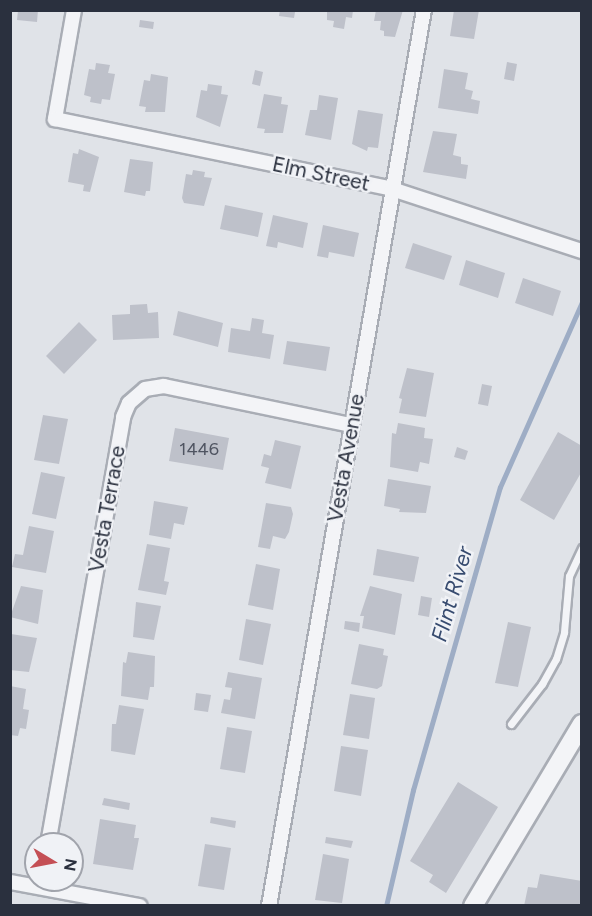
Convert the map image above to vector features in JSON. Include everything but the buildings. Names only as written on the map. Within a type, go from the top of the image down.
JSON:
[{"type":"street","name":"Elm Street","points":[[74,10],[55,119],[392,189],[582,250]]},
{"type":"street","name":"Vesta Avenue","points":[[269,906],[424,10]]},
{"type":"street","name":"Vesta Terrace","points":[[50,832],[123,417],[129,403],[145,389],[164,386],[351,425]]},
{"type":"street","points":[[473,906],[582,724]]},
{"type":"street","points":[[77,892],[140,906]]},
{"type":"lane","points":[[511,724],[542,684],[556,658],[564,632],[569,576],[582,548]]},
{"type":"waterway","name":"Flint River","points":[[386,906],[413,790],[500,487],[582,302]]}]
